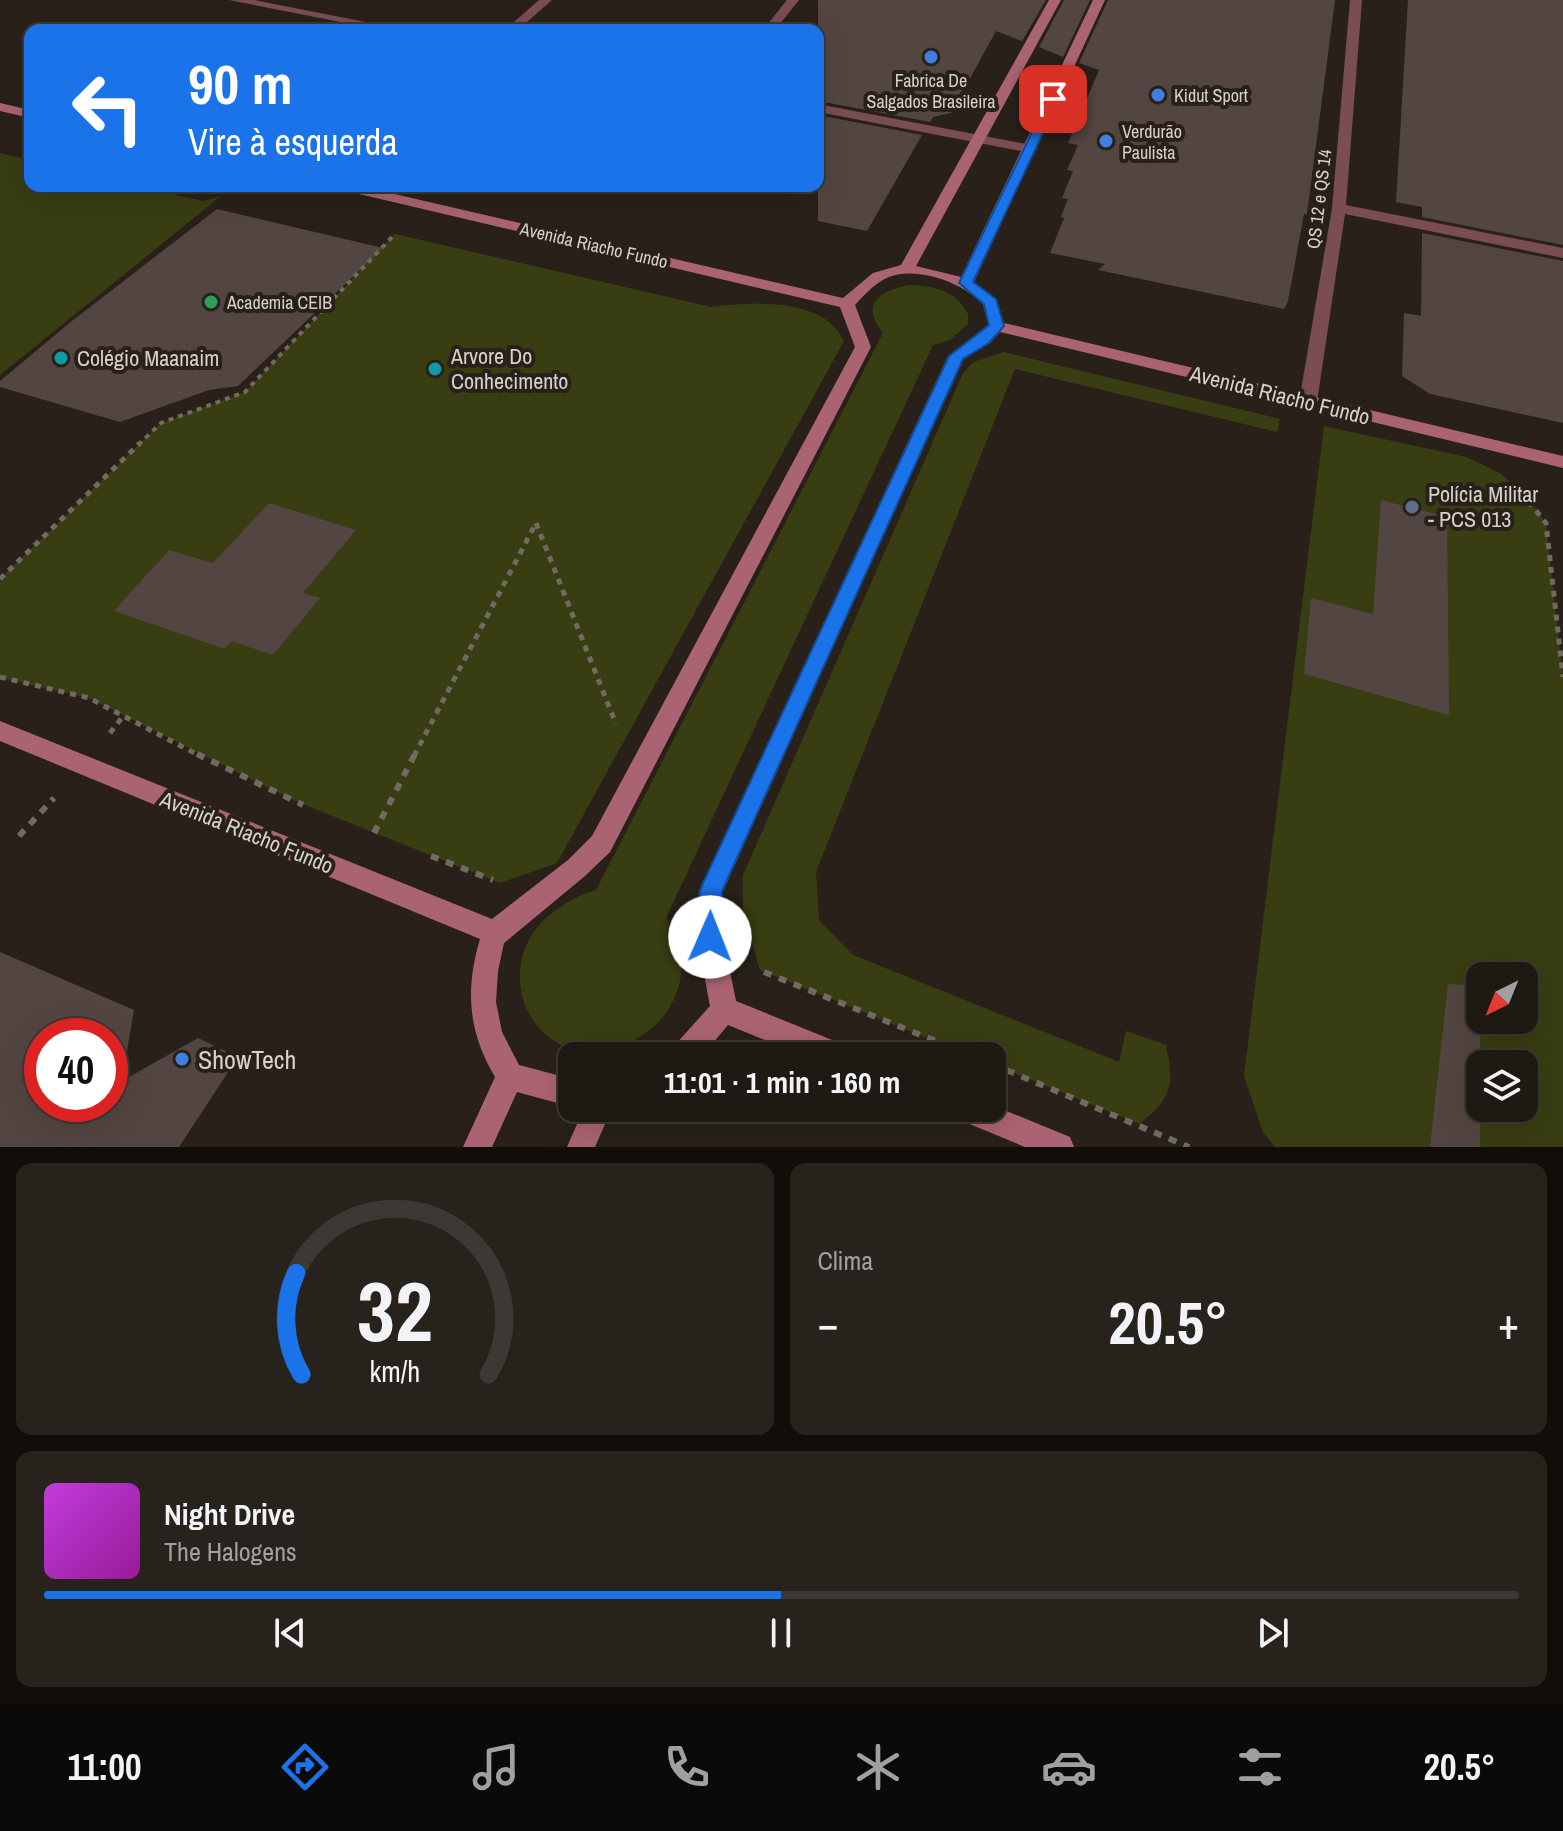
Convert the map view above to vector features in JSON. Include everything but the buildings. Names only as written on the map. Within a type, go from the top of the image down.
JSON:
[{"type":"street","points":[[235,0],[367,24]]},
{"type":"street","points":[[518,24],[546,0]]},
{"type":"street","points":[[774,24],[793,0]]},
{"type":"street","points":[[907,269],[1055,0]]},
{"type":"street","points":[[966,283],[1099,0]]},
{"type":"street","name":"QS 12 e QS 14","points":[[1308,402],[1339,208],[1356,0]]},
{"type":"street","points":[[0,107],[24,113]]},
{"type":"street","points":[[824,109],[1031,149]]},
{"type":"street","name":"Avenida Riacho Fundo","points":[[368,192],[847,304]]},
{"type":"street","points":[[1339,208],[1563,253]]},
{"type":"street","points":[[558,1089],[510,1076],[493,1049],[484,1020],[482,978],[495,933],[570,877],[601,844],[863,347],[847,304],[871,280],[890,271],[907,269],[966,283],[991,303],[997,326],[984,339],[956,356],[711,891],[710,937],[724,1010]]},
{"type":"street","name":"Avenida Riacho Fundo","points":[[997,326],[1563,462]]},
{"type":"street","name":"Avenida Riacho Fundo","points":[[0,731],[495,933]]},
{"type":"street","points":[[696,1042],[724,1010]]},
{"type":"street","points":[[724,1010],[803,1042]]},
{"type":"street","points":[[477,1147],[510,1076]]},
{"type":"street","points":[[581,1147],[592,1122]]},
{"type":"street","points":[[999,1122],[1060,1147]]},
{"type":"path","points":[[0,579],[161,423],[245,392],[395,234]]},
{"type":"path","points":[[1519,490],[1546,523],[1563,677]]},
{"type":"path","points":[[374,833],[536,523],[618,728]]},
{"type":"path","points":[[0,677],[89,698],[249,782],[312,808]]},
{"type":"path","points":[[361,828],[388,839]]},
{"type":"path","points":[[430,855],[500,883]]},
{"type":"path","points":[[760,970],[938,1042]]},
{"type":"path","points":[[1006,1070],[1189,1147]]},
{"type":"green space","points":[[0,153],[24,159],[24,192],[165,192],[203,201],[221,196],[0,375]]},
{"type":"green space","points":[[395,234],[711,307],[765,304],[804,310],[820,316],[834,327],[844,341],[557,863],[500,883],[295,801],[89,698],[0,678],[0,579],[161,423],[245,392]]},
{"type":"green space","points":[[909,285],[943,291],[963,306],[968,314],[968,324],[950,340],[933,345],[666,918],[680,949],[681,970],[677,992],[665,1014],[634,1040],[559,1042],[540,1029],[524,1002],[520,972],[529,940],[554,911],[596,890],[883,333],[876,323],[873,307],[876,300],[889,291]]},
{"type":"green space","points":[[1004,352],[1280,419],[1277,432],[1015,369],[816,872],[819,920],[853,955],[1119,1062],[1126,1031],[1166,1045],[1170,1071],[1168,1090],[1159,1106],[1139,1124],[1006,1070],[1006,1042],[937,1042],[760,970],[743,915],[743,875],[963,373],[973,362]]},
{"type":"green space","points":[[1324,426],[1466,457],[1500,473],[1529,499],[1546,523],[1563,677],[1563,1147],[1275,1147],[1263,1132],[1244,1076]]},
{"type":"place","name":"Fabrica De Salgados Brasileira","points":[[931,57]]},
{"type":"place","name":"Kidut Sport","points":[[1158,95]]},
{"type":"place","name":"Verdurão Paulista","points":[[1106,141]]},
{"type":"place","name":"Academia CEIB","points":[[211,302]]},
{"type":"place","name":"Colégio Maanaim","points":[[61,358]]},
{"type":"place","name":"Arvore Do Conhecimento","points":[[435,369]]},
{"type":"place","name":"Polícia Militar - PCS 013","points":[[1412,507]]},
{"type":"place","name":"ShowTech","points":[[182,1059]]},
{"type":"route","points":[[710,937],[711,891],[956,356],[984,339],[997,326],[991,303],[966,283],[1053,99]]}]
